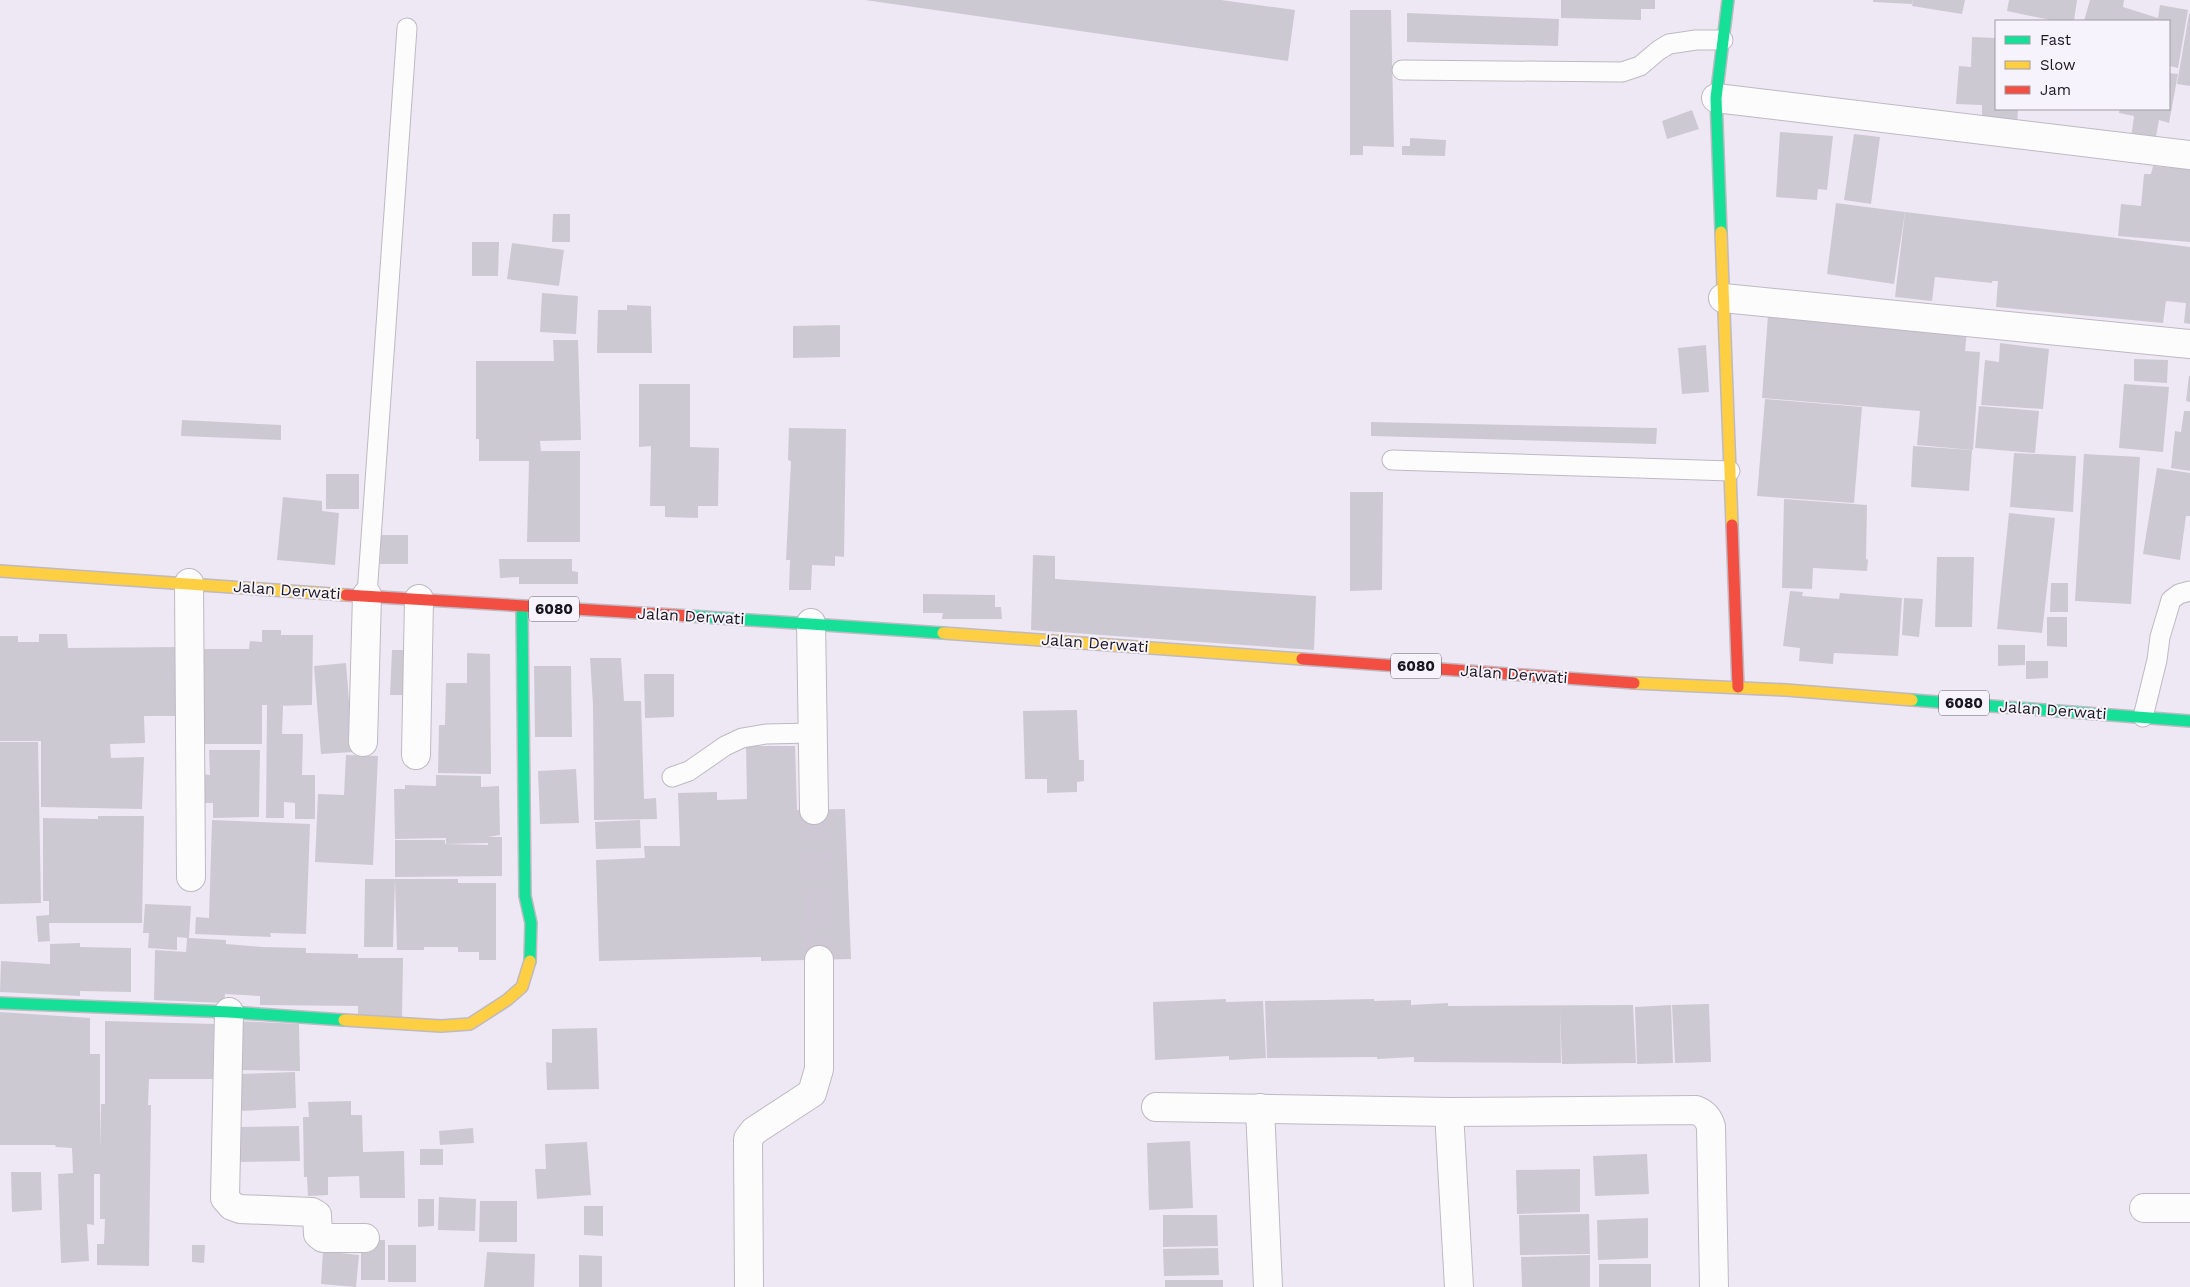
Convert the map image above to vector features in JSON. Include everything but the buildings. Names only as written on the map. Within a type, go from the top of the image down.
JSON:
[{"type":"main road","points":[[1728,0],[1716,98],[1738,687]]},
{"type":"main road","name":"Jalan Derwati","points":[[0,571],[522,607],[811,623],[1677,686],[1738,687],[2190,721]]},
{"type":"main road","points":[[0,1003],[229,1012],[441,1026],[470,1024],[507,1000],[522,986],[530,959],[531,923],[525,896],[522,607]]},
{"type":"street","points":[[1716,98],[2190,155]]},
{"type":"street","points":[[1723,298],[2190,344]]},
{"type":"street","points":[[189,583],[191,877]]},
{"type":"street","points":[[363,742],[368,595]]},
{"type":"street","points":[[416,755],[419,599]]},
{"type":"street","points":[[811,623],[814,810]]},
{"type":"street","points":[[749,1287],[748,1139],[754,1131],[812,1092],[819,1069],[819,960]]},
{"type":"street","points":[[229,1012],[225,1198],[232,1206],[240,1209],[312,1212],[317,1215],[318,1234],[323,1238],[364,1238]]},
{"type":"street","points":[[1156,1107],[1449,1112],[1696,1110],[1703,1113],[1710,1121],[1711,1127],[1714,1287]]},
{"type":"street","points":[[1260,1108],[1268,1287]]},
{"type":"street","points":[[1449,1112],[1459,1287]]},
{"type":"street","points":[[2144,1208],[2190,1208]]},
{"type":"lane","points":[[368,595],[407,28]]},
{"type":"lane","points":[[1402,70],[1622,72],[1640,66],[1669,44],[1696,40],[1723,40]]},
{"type":"lane","points":[[1392,460],[1730,471]]},
{"type":"lane","points":[[2144,717],[2157,660],[2160,637],[2171,600],[2179,594],[2190,591]]},
{"type":"lane","points":[[672,776],[689,771],[725,746],[742,738],[766,734],[812,733]]},
{"type":"tunnel","points":[[814,810],[819,960]]},
{"type":"traffic: fast","points":[[1721,232],[1716,98],[1728,0]]},
{"type":"traffic: fast","points":[[522,607],[525,896],[531,923],[530,961]]},
{"type":"traffic: fast","points":[[690,616],[943,633]]},
{"type":"traffic: fast","points":[[1912,700],[2190,721]]},
{"type":"traffic: fast","points":[[0,1003],[229,1012],[344,1020]]},
{"type":"traffic: slow","points":[[1721,232],[1732,525]]},
{"type":"traffic: slow","points":[[0,571],[346,595]]},
{"type":"traffic: slow","points":[[943,633],[1302,659]]},
{"type":"traffic: slow","points":[[1634,683],[1786,690],[1912,700]]},
{"type":"traffic: slow","points":[[344,1020],[441,1026],[470,1024],[507,1000],[522,987],[530,961]]},
{"type":"traffic: jam","points":[[1732,525],[1738,687]]},
{"type":"traffic: jam","points":[[346,595],[690,616]]},
{"type":"traffic: jam","points":[[1302,659],[1634,683]]}]
